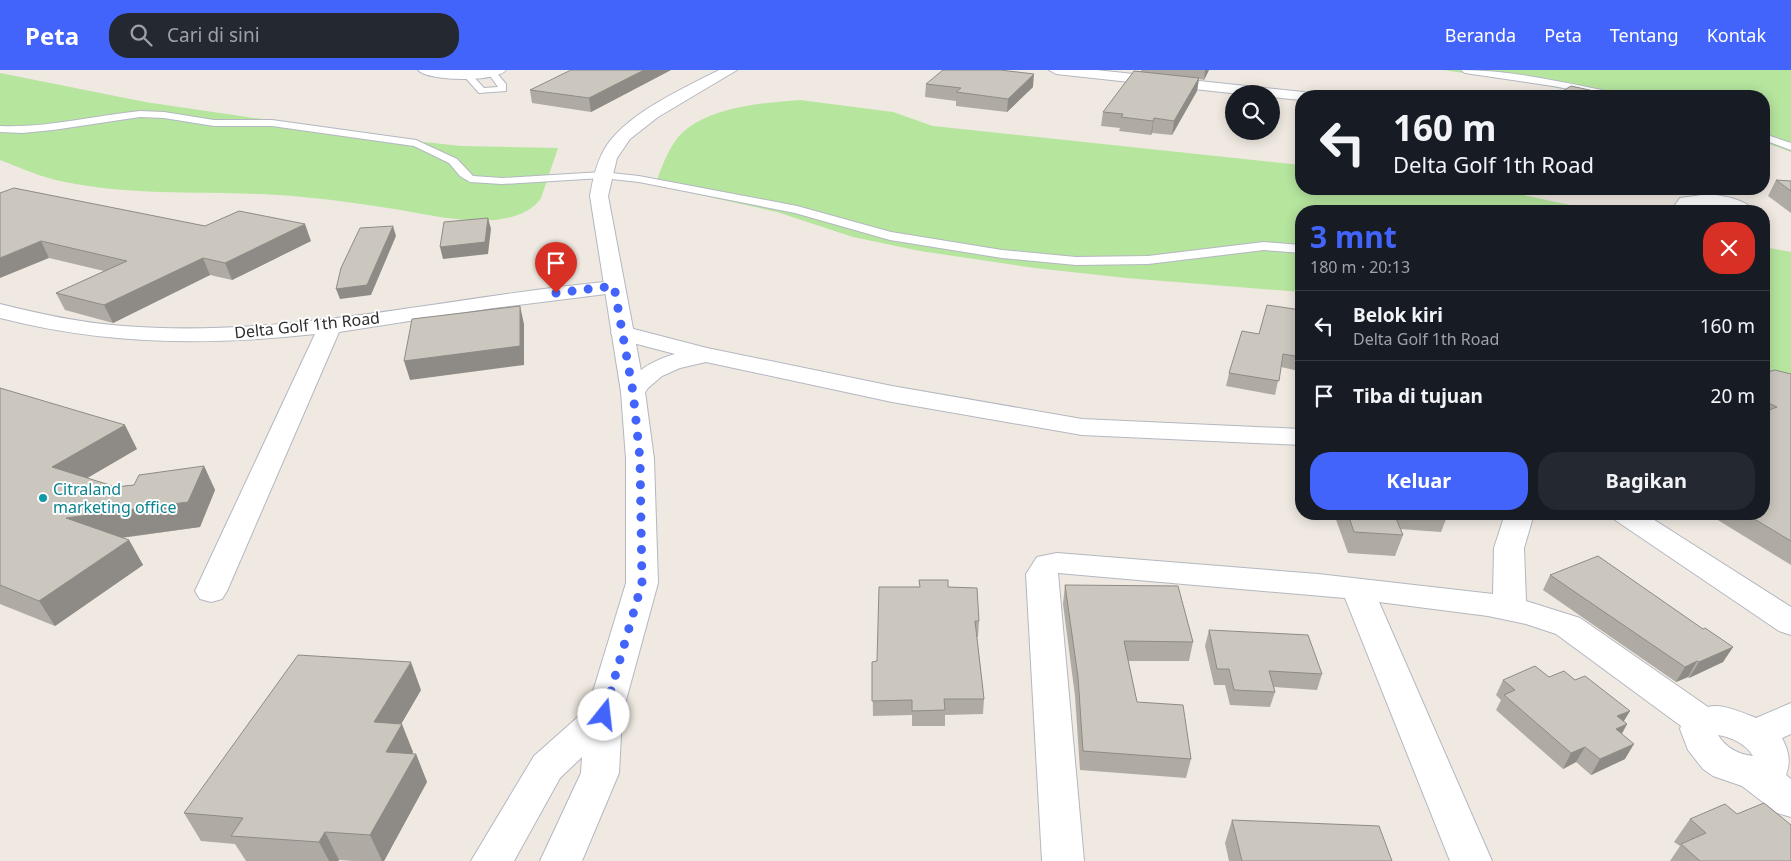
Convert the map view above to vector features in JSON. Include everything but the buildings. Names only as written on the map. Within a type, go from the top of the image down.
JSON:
[{"type":"street","points":[[425,70],[467,75],[495,72]]},
{"type":"street","points":[[560,861],[600,773],[604,715],[642,583],[640,459],[633,392],[599,196],[602,175],[615,146],[635,127],[678,98],[730,70]]},
{"type":"street","points":[[1056,70],[1295,95]]},
{"type":"street","points":[[1722,195],[1734,205]]},
{"type":"street","points":[[1684,205],[1691,200],[1708,200],[1727,205]]},
{"type":"street","name":"Delta Golf 1th Road","points":[[0,311],[35,322],[98,332],[225,334],[330,326],[518,298],[614,286]]},
{"type":"street","points":[[211,591],[330,326]]},
{"type":"street","points":[[622,333],[705,355],[912,397],[1082,426],[1295,437]]},
{"type":"street","points":[[633,392],[638,383],[659,368],[673,362],[705,355]]},
{"type":"street","points":[[1510,607],[1506,562],[1511,529],[1516,520]]},
{"type":"street","points":[[1634,520],[1791,623]]},
{"type":"street","points":[[1063,861],[1042,574],[1048,564],[1057,563],[1357,588],[1510,607],[1543,616],[1568,626],[1703,723]]},
{"type":"street","points":[[1357,588],[1470,861]]},
{"type":"street","points":[[492,861],[547,767],[604,715]]},
{"type":"street","points":[[1756,735],[1791,717]]},
{"type":"street","points":[[1713,720],[1742,726],[1767,745],[1773,756],[1772,765],[1764,771],[1751,771],[1726,764],[1705,749],[1698,738],[1698,729],[1703,723],[1713,720]]},
{"type":"street","points":[[1751,771],[1791,801]]},
{"type":"lane","points":[[1465,70],[1587,90]]},
{"type":"lane","points":[[467,75],[482,91],[503,89],[495,72]]},
{"type":"lane","points":[[0,129],[22,130],[53,127],[140,114],[164,115],[214,123],[272,123],[416,143],[453,161],[470,178],[485,181],[602,175],[672,184],[797,210],[890,236],[1002,254],[1076,261],[1148,260],[1264,246],[1295,248]]},
{"type":"lane","points":[[1770,139],[1791,147]]},
{"type":"green space","points":[[1443,70],[1791,70],[1791,152],[1770,144],[1770,90],[1570,90]]},
{"type":"green space","points":[[0,73],[145,102],[406,140],[461,146],[558,148],[541,198],[537,203],[521,214],[495,220],[448,218],[364,204],[303,197],[154,192],[94,187],[49,178],[0,160]]},
{"type":"green space","points":[[800,100],[893,112],[933,126],[1295,164],[1295,195],[1523,195],[1571,205],[1295,205],[1295,292],[1126,278],[1035,268],[920,251],[853,237],[777,212],[655,185],[676,140],[687,129],[701,120],[716,114],[751,105]]},
{"type":"green space","points":[[1770,248],[1791,252],[1791,387],[1770,381]]},
{"type":"place","name":"Citraland marketing office","points":[[43,498]]},
{"type":"route","points":[[556,293],[614,286],[633,392],[640,459],[642,583],[604,715]]}]
